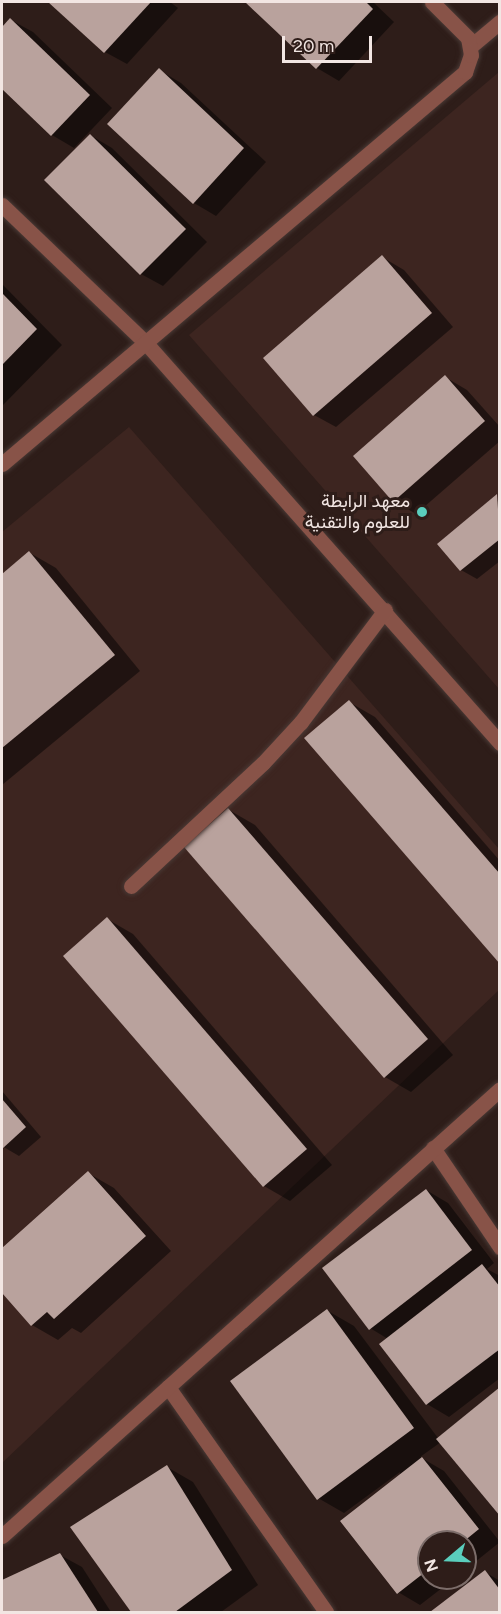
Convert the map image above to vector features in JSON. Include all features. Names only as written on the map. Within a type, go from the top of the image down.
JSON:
[{"type":"street","points":[[432,2],[462,30],[471,46]]},
{"type":"street","points":[[2,464],[465,72],[471,46],[500,22]]},
{"type":"street","points":[[2,205],[145,342],[385,610],[500,743]]},
{"type":"street","points":[[131,886],[263,763],[301,722],[385,610]]},
{"type":"street","points":[[2,1536],[500,1089]]},
{"type":"street","points":[[433,1148],[500,1247]]},
{"type":"street","points":[[168,1386],[326,1612]]},
{"type":"shaded area","name":"معهد الرابطة للعلوم والتقنية","points":[[499,72],[499,689],[189,335]]},
{"type":"shaded area","points":[[129,427],[499,849],[499,990],[2,1463],[2,532]]},
{"type":"building","points":[[48,2],[151,2],[104,53]]},
{"type":"building","points":[[245,2],[366,2],[373,9],[316,69]]},
{"type":"building","points":[[10,18],[90,95],[51,136],[2,89],[2,27]]},
{"type":"building","points":[[159,68],[244,148],[193,204],[107,124]]},
{"type":"building","points":[[90,134],[186,229],[140,275],[44,180]]},
{"type":"building","points":[[382,255],[432,313],[313,416],[263,358]]},
{"type":"building","points":[[2,293],[37,329],[2,365]]},
{"type":"building","points":[[445,375],[485,421],[393,502],[353,456]]},
{"type":"building","points":[[497,494],[500,539],[460,571],[437,544]]},
{"type":"building","points":[[29,551],[115,655],[2,748],[2,574]]},
{"type":"building","points":[[349,700],[500,874],[500,964],[304,738]]},
{"type":"building","points":[[228,808],[428,1039],[384,1078],[184,847]]},
{"type":"building","points":[[107,917],[307,1149],[263,1187],[63,956]]},
{"type":"building","points":[[2,1099],[26,1127],[2,1149]]},
{"type":"building","points":[[88,1171],[146,1236],[54,1319],[47,1312],[31,1326],[2,1293],[2,1248]]},
{"type":"building","points":[[426,1189],[472,1250],[369,1330],[322,1268]]},
{"type":"building","points":[[482,1264],[500,1287],[500,1349],[426,1405],[379,1344]]},
{"type":"building","points":[[327,1309],[414,1428],[317,1500],[230,1381]]},
{"type":"building","points":[[500,1387],[500,1516],[436,1439]]},
{"type":"building","points":[[422,1457],[479,1529],[417,1530],[417,1578],[397,1594],[340,1521]]},
{"type":"building","points":[[167,1465],[232,1570],[175,1612],[131,1612],[70,1527]]},
{"type":"building","points":[[60,1553],[98,1612],[2,1612],[2,1580]]},
{"type":"building","points":[[485,1570],[500,1590],[500,1612],[430,1612],[459,1590],[477,1590],[477,1576]]},
{"type":"place","name":"معهد الرابطة للعلوم والتقنية","points":[[422,512]]}]
